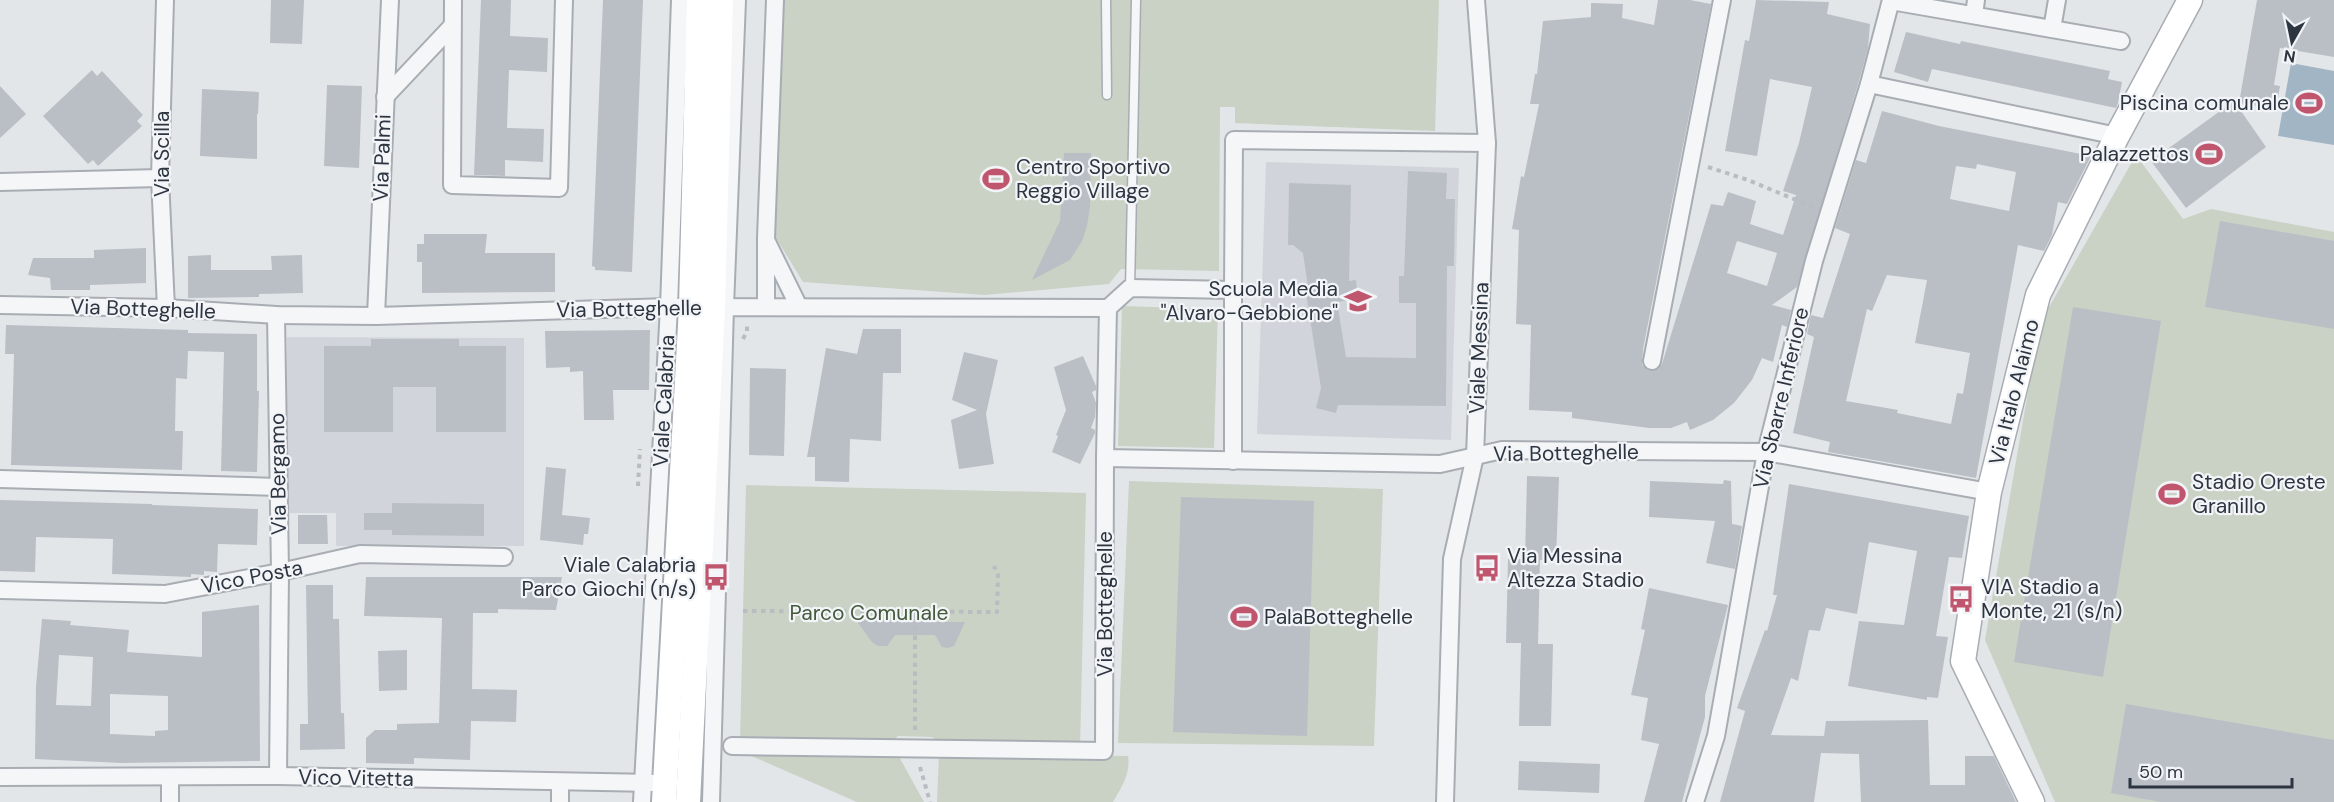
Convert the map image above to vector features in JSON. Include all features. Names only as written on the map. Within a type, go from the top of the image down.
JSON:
[{"type":"main road","name":"Viale Calabria","points":[[696,790],[699,0]]},
{"type":"main road","name":"Viale Calabria","points":[[657,790],[699,307],[721,0]]},
{"type":"main road","name":"Via Italo Alaimo","points":[[2032,802],[1963,660],[1989,492],[2038,296],[2117,136],[2190,0]]},
{"type":"street","name":"Via Scilla","points":[[165,0],[160,177],[166,308]]},
{"type":"street","name":"Via Palmi","points":[[376,316],[390,0]]},
{"type":"street","points":[[453,0],[452,185],[559,188],[564,0]]},
{"type":"street","name":"Viale Calabria","points":[[680,0],[699,307]]},
{"type":"street","name":"Viale Calabria","points":[[699,307],[737,0]]},
{"type":"street","points":[[766,307],[766,238],[775,0]]},
{"type":"street","name":"Viale Messina","points":[[1445,802],[1452,559],[1475,456],[1487,143],[1476,0]]},
{"type":"street","points":[[1652,361],[1722,0]]},
{"type":"street","points":[[1891,0],[1975,8],[2052,29],[2121,41]]},
{"type":"street","name":"Via Sbarre Inferiore","points":[[1695,802],[1716,736],[1766,452],[1814,261],[1869,84],[1891,0]]},
{"type":"street","points":[[2052,29],[2056,0]]},
{"type":"street","points":[[385,97],[452,26]]},
{"type":"street","points":[[1869,84],[2117,136]]},
{"type":"street","points":[[1233,460],[1234,140],[1487,143]]},
{"type":"street","points":[[0,182],[160,177]]},
{"type":"street","points":[[766,238],[799,307]]},
{"type":"street","points":[[1108,308],[1130,288],[1233,290]]},
{"type":"street","name":"Via Botteghelle","points":[[0,305],[166,308],[276,315],[376,316],[699,307],[1108,308],[1104,751],[915,749]]},
{"type":"street","name":"Via Bergamo","points":[[276,315],[280,572],[278,776]]},
{"type":"street","name":"Via Botteghelle","points":[[1105,458],[1440,464],[1502,450],[1766,452],[1989,492]]},
{"type":"street","points":[[0,479],[279,488]]},
{"type":"street","name":"Vico Posta","points":[[0,590],[165,594],[360,554],[504,557]]},
{"type":"street","points":[[732,746],[915,749]]},
{"type":"street","name":"Vico Vitetta","points":[[0,777],[278,776],[560,782],[657,790],[696,790]]},
{"type":"street","points":[[170,777],[170,802]]},
{"type":"street","points":[[560,782],[560,802]]},
{"type":"street","name":"Viale Calabria","points":[[642,802],[657,790]]},
{"type":"street","name":"Viale Calabria","points":[[696,790],[711,802]]},
{"type":"lane","points":[[1106,0],[1107,95]]},
{"type":"lane","points":[[1130,288],[1136,0]]},
{"type":"path","points":[[1690,161],[1748,180],[1829,213]]},
{"type":"path","points":[[743,611],[997,612],[998,575],[994,566]]},
{"type":"path","points":[[915,611],[915,749],[930,802]]},
{"type":"shaded area","name":"Scuola Media \"Alvaro-Gebbione\"","points":[[1266,162],[1459,168],[1451,440],[1257,434]]},
{"type":"shaded area","points":[[287,337],[524,338],[524,546],[336,546],[336,513],[287,513]]},
{"type":"green space","name":"Centro Sportivo Reggio Village","points":[[780,0],[1439,0],[1435,131],[1235,123],[1235,107],[1220,107],[1219,271],[1121,269],[1109,284],[985,295],[803,282],[770,228]]},
{"type":"green space","name":"Stadio Oreste Granillo","points":[[2136,155],[2183,219],[2211,209],[2334,232],[2334,802],[2055,802],[1985,640],[2040,323]]},
{"type":"green space","points":[[1122,306],[1218,309],[1214,448],[1118,446]]},
{"type":"green space","name":"PalaBotteghelle","points":[[1129,481],[1383,489],[1374,746],[1118,743]]},
{"type":"green space","name":"Parco Comunale","points":[[746,485],[1086,493],[1080,749],[942,745],[932,737],[898,736],[887,746],[740,742]]},
{"type":"green space","points":[[740,751],[897,753],[924,802],[857,802]]},
{"type":"green space","points":[[939,754],[1128,756],[1129,763],[1125,780],[1113,802],[937,802]]},
{"type":"water","name":"Piscina comunale","points":[[2291,63],[2334,71],[2334,145],[2278,136]]},
{"type":"building","points":[[271,0],[304,0],[302,44],[270,43]]},
{"type":"building","points":[[481,0],[511,0],[510,36],[548,38],[547,72],[509,70],[507,128],[544,129],[543,162],[505,160],[505,176],[474,175]]},
{"type":"building","points":[[603,0],[643,0],[632,272],[595,270],[592,266]]},
{"type":"building","points":[[1658,0],[1690,0],[1711,4],[1643,349],[1642,365],[1651,371],[1662,364],[1711,204],[1723,206],[1728,192],[1756,201],[1750,224],[1783,235],[1796,195],[1783,191],[1799,143],[1812,87],[1770,79],[1757,156],[1725,151],[1745,40],[1749,41],[1756,0],[1829,2],[1827,14],[1870,24],[1868,48],[1859,81],[1797,287],[1772,305],[1791,310],[1787,327],[1782,325],[1773,362],[1762,358],[1752,380],[1734,403],[1713,420],[1690,430],[1687,422],[1671,428],[1649,428],[1572,418],[1572,412],[1529,410],[1531,325],[1516,324],[1519,230],[1512,229],[1521,176],[1524,177],[1539,104],[1530,104],[1535,74],[1537,74],[1543,21],[1591,17],[1591,3],[1623,4],[1622,18],[1654,25]],"holes":[[[1737,241],[1777,253],[1767,286],[1727,273]]]},
{"type":"building","points":[[2257,0],[2334,0],[2334,57],[2280,48],[2274,85],[2280,86],[2276,109],[2239,103]]},
{"type":"building","points":[[1906,32],[2110,71],[2108,79],[2122,82],[2118,103],[2116,108],[1932,69],[1928,82],[1894,72]]},
{"type":"building","points":[[92,70],[97,76],[102,71],[143,115],[137,121],[142,126],[98,166],[93,160],[88,164],[43,116]]},
{"type":"building","points":[[327,85],[362,86],[359,168],[324,166]]},
{"type":"building","points":[[0,86],[26,114],[0,138]]},
{"type":"building","points":[[202,89],[259,92],[257,159],[200,156]]},
{"type":"building","name":"Palazzettos","points":[[2234,101],[2266,147],[2186,208],[2151,161]]},
{"type":"building","points":[[1882,111],[1939,126],[2091,156],[2067,204],[2058,202],[2052,235],[2044,251],[2018,245],[1976,478],[1828,452],[1830,442],[1793,433],[1814,337],[1807,334],[1811,315],[1823,318],[1850,234],[1835,228],[1856,160],[1866,163]],"holes":[[[1977,164],[2016,172],[2009,211],[1950,199],[1956,166],[1976,169]],[[1887,275],[1927,280],[1915,343],[1970,353],[1963,394],[1957,393],[1951,424],[1897,413],[1898,410],[1846,401],[1867,309],[1872,311]]]},
{"type":"building","points":[[1064,153],[1091,153],[1090,206],[1087,226],[1082,241],[1070,260],[1032,280],[1060,221]]},
{"type":"building","points":[[1408,171],[1447,173],[1446,199],[1455,199],[1454,266],[1447,266],[1446,406],[1338,405],[1336,413],[1316,408],[1321,388],[1305,287],[1308,287],[1303,253],[1293,245],[1288,245],[1289,183],[1351,185],[1349,281],[1356,280],[1358,299],[1337,302],[1346,357],[1416,358],[1416,303],[1399,303],[1399,276],[1404,276]]},
{"type":"building","points":[[2220,221],[2334,241],[2334,329],[2205,307]]},
{"type":"building","points":[[424,234],[487,234],[485,253],[555,253],[555,292],[422,293],[422,262],[417,262],[417,244],[424,244]]},
{"type":"building","points":[[146,248],[146,283],[90,285],[90,290],[51,290],[50,278],[28,275],[33,258],[94,258],[94,250]]},
{"type":"building","points":[[211,255],[211,270],[272,270],[271,256],[302,255],[303,293],[259,294],[259,297],[188,298],[188,256]]},
{"type":"building","points":[[2073,307],[2161,321],[2103,677],[2014,662]]},
{"type":"building","points":[[6,325],[257,334],[257,391],[259,391],[257,472],[221,471],[224,352],[188,351],[187,379],[176,378],[175,431],[183,431],[182,470],[11,465],[14,354],[5,354]]},
{"type":"building","points":[[863,329],[901,329],[901,373],[883,373],[881,441],[850,439],[849,482],[815,481],[815,457],[807,457],[826,348],[857,354]]},
{"type":"building","points":[[650,330],[649,390],[613,390],[614,420],[584,420],[583,371],[570,372],[570,367],[546,368],[545,331]]},
{"type":"building","points":[[371,339],[459,339],[459,346],[506,346],[506,432],[436,432],[436,387],[393,387],[393,432],[324,432],[324,346],[371,346]]},
{"type":"building","points":[[964,352],[998,360],[986,414],[994,464],[959,469],[951,420],[977,410],[952,400]]},
{"type":"building","points":[[1083,356],[1096,386],[1096,390],[1092,392],[1096,403],[1091,428],[1095,430],[1095,433],[1080,464],[1052,452],[1066,410],[1054,367]]},
{"type":"building","points":[[750,368],[786,369],[784,456],[749,455]]},
{"type":"building","points":[[546,467],[566,469],[562,515],[590,518],[588,534],[584,534],[583,545],[540,540]]},
{"type":"building","points":[[1527,476],[1559,477],[1556,560],[1540,560],[1538,644],[1553,644],[1551,726],[1519,726],[1521,643],[1506,643],[1508,559],[1525,559]]},
{"type":"building","points":[[1724,480],[1731,481],[1732,524],[1742,526],[1735,569],[1706,563],[1715,521],[1649,517],[1650,481],[1723,484]]},
{"type":"building","points":[[1789,484],[1969,516],[1962,558],[1949,557],[1936,636],[1948,637],[1938,698],[1927,697],[1927,700],[1848,686],[1859,621],[1904,625],[1917,551],[1869,542],[1857,614],[1826,608],[1820,631],[1809,630],[1798,681],[1791,678],[1771,735],[1824,736],[1826,721],[1928,720],[1930,785],[1965,785],[1965,756],[1994,756],[2016,802],[1861,802],[1859,754],[1821,753],[1814,802],[1720,802],[1745,711],[1737,708],[1765,630],[1767,631],[1777,595],[1773,595]]},
{"type":"building","name":"PalaBotteghelle","points":[[1181,497],[1314,501],[1307,736],[1173,732]]},
{"type":"building","points":[[0,500],[258,509],[257,545],[218,544],[217,572],[204,571],[204,575],[191,574],[191,577],[112,574],[113,539],[36,537],[35,572],[0,571]]},
{"type":"building","points":[[392,503],[484,504],[484,536],[392,535],[392,530],[364,530],[364,513],[392,513]]},
{"type":"building","points":[[298,515],[327,515],[328,544],[298,544]]},
{"type":"building","points":[[366,577],[562,577],[556,610],[498,609],[498,613],[473,613],[472,689],[517,690],[516,722],[471,721],[470,760],[414,758],[414,764],[366,763],[366,738],[375,730],[397,730],[397,724],[439,723],[442,618],[364,616]]},
{"type":"building","points":[[306,585],[333,585],[333,619],[339,619],[341,713],[344,713],[345,749],[300,750],[300,724],[308,724]]},
{"type":"building","points":[[1649,588],[1728,605],[1705,696],[1705,717],[1682,802],[1644,802],[1659,744],[1641,740],[1648,698],[1631,695],[1645,630],[1641,629]]},
{"type":"building","points":[[259,605],[260,761],[122,763],[35,759],[36,686],[42,619],[71,621],[70,625],[129,630],[127,652],[202,657],[202,612]],"holes":[[[59,655],[93,657],[91,706],[56,705]],[[110,694],[168,696],[168,730],[155,731],[155,736],[110,734]]]},
{"type":"building","points":[[913,610],[920,612],[929,622],[965,622],[954,646],[942,647],[935,635],[895,635],[887,646],[878,646],[872,642],[856,620],[903,620],[901,625]]},
{"type":"building","points":[[407,650],[407,690],[379,691],[378,651]]},
{"type":"building","points":[[2126,704],[2334,740],[2334,802],[2161,802],[2111,793]]},
{"type":"building","points":[[1519,761],[1600,764],[1599,793],[1518,790]]},
{"type":"place","name":"Piscina comunale","points":[[2309,103]]},
{"type":"place","name":"Palazzettos","points":[[2209,154]]},
{"type":"place","name":"Centro Sportivo Reggio Village","points":[[996,179]]},
{"type":"place","name":"Scuola Media \"Alvaro-Gebbione\"","points":[[1358,301]]},
{"type":"place","name":"Stadio Oreste Granillo","points":[[2172,494]]},
{"type":"place","name":"Via Messina Altezza Stadio","points":[[1487,568]]},
{"type":"place","name":"Viale Calabria Parco Giochi (n/s)","points":[[716,577]]},
{"type":"place","name":"VIA Stadio a Monte, 21 (s/n)","points":[[1961,599]]},
{"type":"place","name":"PalaBotteghelle","points":[[1244,617]]}]
